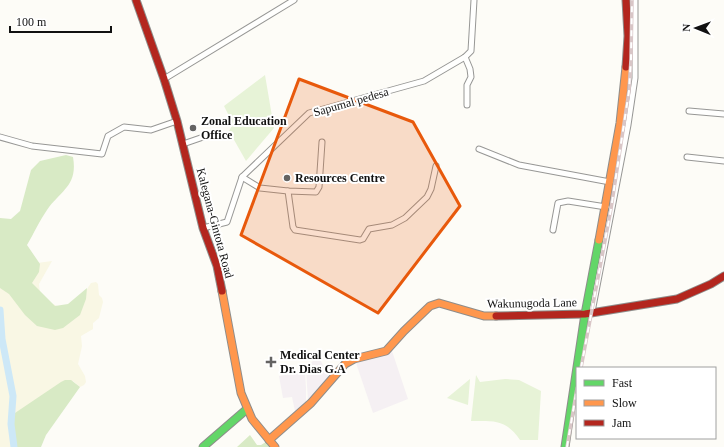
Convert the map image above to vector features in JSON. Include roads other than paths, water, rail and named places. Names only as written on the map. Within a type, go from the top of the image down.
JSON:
[{"type":"street","name":"Kalegana-Gintota Road","points":[[136,0],[177,121],[204,228],[217,266],[241,393],[252,419],[275,447]]},
{"type":"street","points":[[164,79],[294,0]]},
{"type":"street","points":[[467,105],[467,85],[471,77],[470,69],[465,57],[471,52],[474,0]]},
{"type":"street","points":[[579,367],[625,82],[628,36],[626,0]]},
{"type":"street","points":[[589,313],[628,125],[635,78],[635,0]]},
{"type":"street","name":"Sapumal pedesa","points":[[204,228],[227,222],[242,177],[309,113],[424,81],[465,57]]},
{"type":"street","points":[[689,111],[724,114]]},
{"type":"street","points":[[0,137],[32,146],[102,154],[108,136],[124,127],[151,130],[177,121]]},
{"type":"street","points":[[182,144],[212,134]]},
{"type":"street","points":[[242,177],[260,188],[316,192],[319,187],[322,142]]},
{"type":"street","points":[[479,148],[519,165],[610,182]]},
{"type":"street","points":[[687,157],[724,161]]},
{"type":"street","points":[[288,191],[293,227],[295,230],[360,240],[363,239],[369,229],[392,225],[405,218],[427,197],[431,189],[436,166]]},
{"type":"street","points":[[553,230],[558,203],[568,201],[606,207]]},
{"type":"street","name":"Wakunugoda Lane","points":[[269,440],[310,403],[346,364],[354,359],[386,351],[404,331],[434,304],[445,304],[484,316],[589,313],[677,299],[712,284],[724,276]]},
{"type":"street","points":[[565,447],[576,386]]},
{"type":"street","points":[[203,447],[247,409]]},
{"type":"waterway","points":[[0,310],[2,339],[13,396],[11,424],[14,447]]},
{"type":"railway","points":[[581,367],[611,209],[629,91],[632,0]]},
{"type":"railway","points":[[567,447],[576,394]]},
{"type":"place","name":"Zonal Education Office","points":[[193,128]]},
{"type":"place","name":"Resources Centre","points":[[287,178]]},
{"type":"place","name":"Medical Center Dr. Dias G.A","points":[[271,362]]}]
